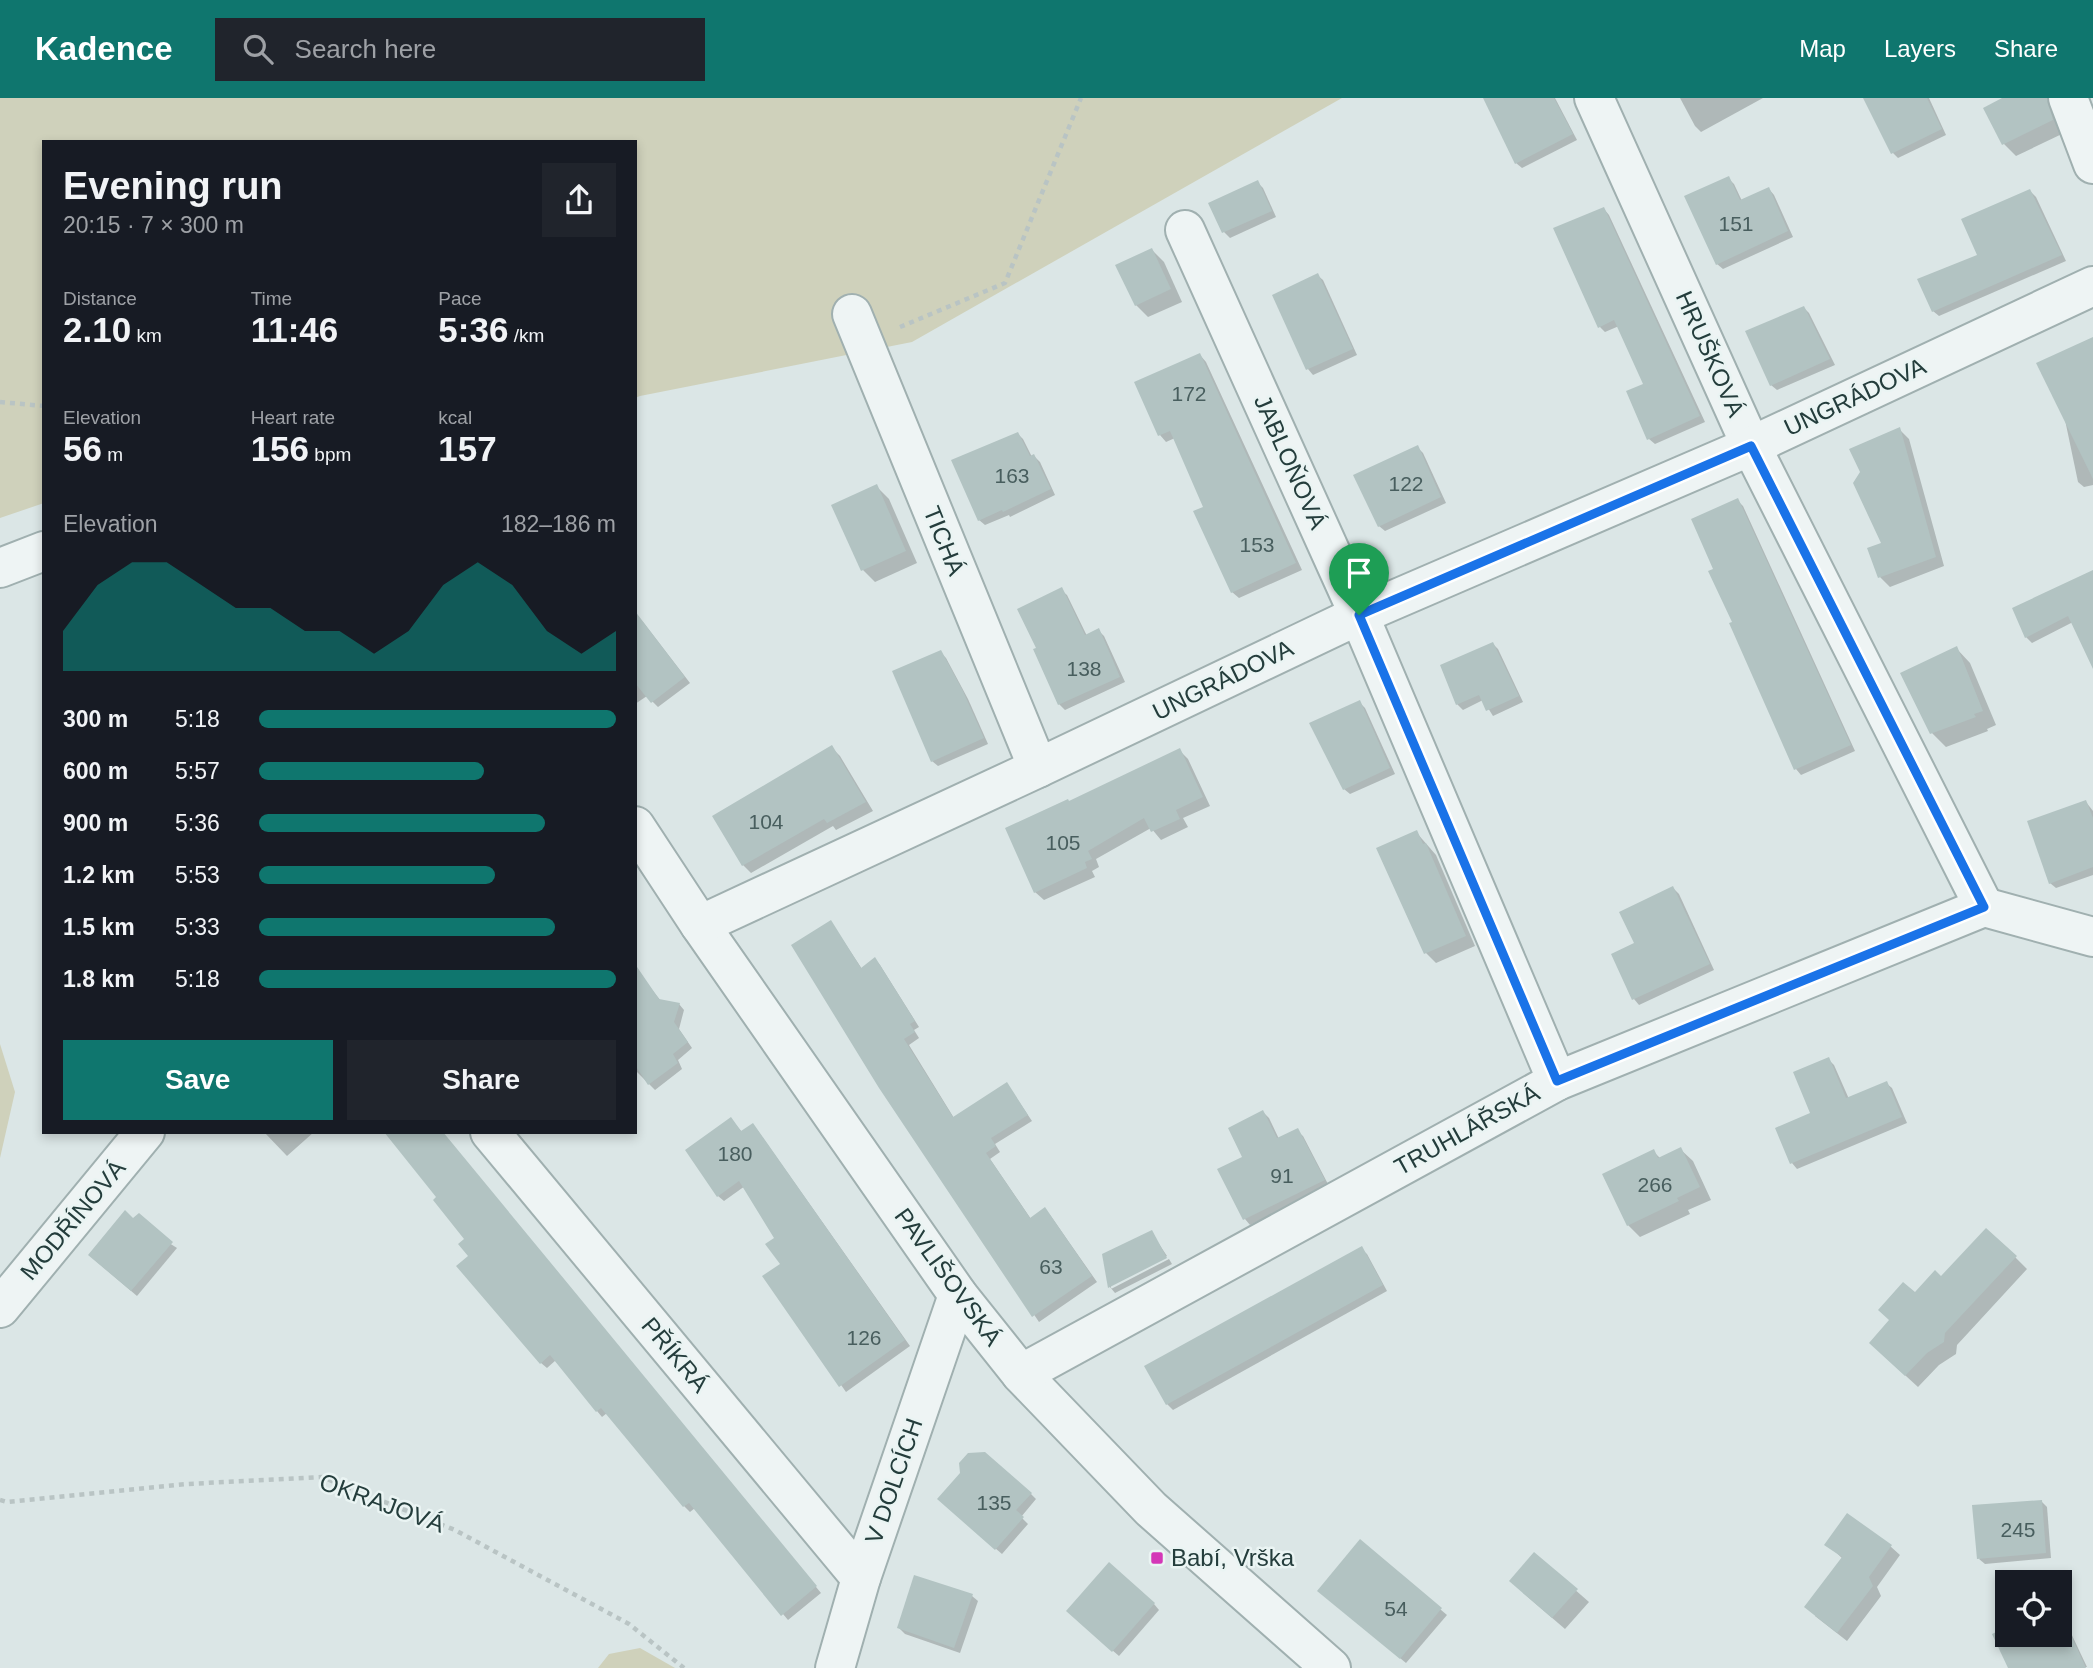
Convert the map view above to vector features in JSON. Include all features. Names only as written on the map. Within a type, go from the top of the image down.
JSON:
[{"type":"street","name":"HRUŠKOVÁ","points":[[1594,98],[1751,446],[1984,907]]},
{"type":"street","points":[[2068,98],[2093,164]]},
{"type":"street","name":"JABLOŇOVÁ","points":[[1185,230],[1359,615],[1557,1081]]},
{"type":"street","name":"UNGRÁDOVA","points":[[700,925],[1359,615],[1751,446],[2093,286]]},
{"type":"street","name":"TICHÁ","points":[[857,328],[1038,768]]},
{"type":"street","points":[[0,568],[42,552]]},
{"type":"street","name":"PAVLIŠOVSKÁ","points":[[637,829],[700,925],[958,1295],[1021,1374],[1151,1509],[1331,1668]]},
{"type":"street","points":[[1984,907],[2093,937]]},
{"type":"street","name":"TRUHLÁŘSKÁ","points":[[1021,1374],[1557,1081],[1984,907]]},
{"type":"street","name":"MODŘÍNOVÁ","points":[[0,1308],[143,1134]]},
{"type":"street","name":"PŘÍKRÁ","points":[[492,1134],[861,1578]]},
{"type":"street","name":"V DOLCÍCH","points":[[835,1668],[861,1578],[958,1295]]},
{"type":"path","points":[[857,328],[1005,283],[1082,98]]},
{"type":"path","points":[[0,402],[42,406]]},
{"type":"path","name":"OKRAJOVÁ","points":[[0,1500],[7,1502],[187,1484],[322,1477],[455,1530],[629,1624],[684,1668]]},
{"type":"green space","points":[[0,98],[1342,98],[912,342],[637,397],[637,140],[42,140],[42,504],[0,518]]},
{"type":"green space","points":[[0,1044],[15,1092],[0,1158]]},
{"type":"green space","points":[[640,1648],[675,1668],[598,1668],[609,1654]]},
{"type":"building","points":[[1483,98],[1554,98],[1573,134],[1515,164]]},
{"type":"building","points":[[1863,98],[1927,98],[1942,129],[1891,154]]},
{"type":"building","points":[[2002,98],[2047,98],[2053,120],[2002,145],[1983,108]]},
{"type":"building","points":[[1729,176],[1740,200],[1769,187],[1788,231],[1716,265],[1684,196]]},
{"type":"building","points":[[1258,180],[1272,211],[1222,233],[1208,203]]},
{"type":"building","points":[[2030,189],[2062,255],[1932,312],[1917,279],[1977,255],[1961,219]]},
{"type":"building","points":[[1604,207],[1700,416],[1647,440],[1626,391],[1643,384],[1614,320],[1598,328],[1553,228]]},
{"type":"building","points":[[1152,248],[1171,289],[1135,306],[1115,265]]},
{"type":"building","points":[[1318,273],[1353,349],[1306,370],[1272,295]]},
{"type":"building","points":[[1804,306],[1830,359],[1770,386],[1745,331]]},
{"type":"building","points":[[2093,337],[2093,479],[2036,363]]},
{"type":"building","points":[[1200,353],[1296,563],[1231,593],[1193,511],[1203,507],[1170,431],[1158,436],[1134,382]]},
{"type":"building","points":[[1900,427],[1936,557],[1878,578],[1867,548],[1881,543],[1853,483],[1860,472],[1849,449]]},
{"type":"building","points":[[1018,432],[1030,456],[1034,454],[1051,489],[978,521],[951,460]]},
{"type":"building","points":[[1418,445],[1441,497],[1378,527],[1353,475]]},
{"type":"building","points":[[877,484],[906,551],[861,571],[831,505]]},
{"type":"building","points":[[1738,498],[1851,745],[1794,770],[1729,623],[1732,622],[1708,571],[1713,569],[1691,519]]},
{"type":"building","points":[[2093,570],[2093,669],[2068,616],[2025,638],[2012,608]]},
{"type":"building","points":[[1062,587],[1085,635],[1099,628],[1120,677],[1058,705],[1033,649],[1036,648],[1017,609]]},
{"type":"building","points":[[637,614],[685,677],[651,703],[637,686]]},
{"type":"building","points":[[1493,642],[1519,696],[1486,711],[1479,695],[1456,705],[1440,665]]},
{"type":"building","points":[[1957,646],[1983,711],[1974,714],[1976,717],[1930,734],[1900,673]]},
{"type":"building","points":[[941,650],[984,738],[931,762],[892,671]]},
{"type":"building","points":[[1360,700],[1390,768],[1343,790],[1309,723]]},
{"type":"building","points":[[832,745],[866,802],[827,823],[824,819],[742,866],[712,816]]},
{"type":"building","points":[[1180,748],[1203,797],[1176,810],[1180,819],[1151,832],[1144,818],[1088,851],[1092,859],[1085,862],[1087,868],[1034,893],[1005,828]]},
{"type":"building","points":[[2086,800],[2093,818],[2093,867],[2049,884],[2027,821]]},
{"type":"building","points":[[1417,830],[1423,844],[1426,843],[1466,936],[1424,954],[1376,848]]},
{"type":"building","points":[[1673,886],[1710,964],[1632,1000],[1611,954],[1634,943],[1619,912]]},
{"type":"building","points":[[831,920],[861,968],[875,957],[915,1021],[910,1024],[915,1032],[904,1039],[953,1117],[1007,1082],[1028,1115],[991,1138],[996,1146],[986,1153],[1030,1218],[1045,1207],[1092,1276],[1032,1317],[879,1088],[791,945]]},
{"type":"building","points":[[637,967],[659,999],[680,1003],[674,1022],[688,1042],[673,1054],[678,1063],[648,1085],[637,1068]]},
{"type":"building","points":[[1829,1057],[1846,1098],[1887,1081],[1902,1117],[1790,1164],[1775,1128],[1810,1113],[1793,1072]]},
{"type":"building","points":[[1263,1110],[1277,1138],[1298,1128],[1325,1180],[1243,1220],[1217,1169],[1242,1157],[1228,1128]]},
{"type":"building","points":[[731,1117],[741,1131],[753,1123],[905,1340],[839,1387],[762,1276],[780,1264],[765,1244],[774,1238],[739,1181],[717,1197],[685,1150]]},
{"type":"building","points":[[386,1134],[445,1134],[817,1586],[781,1616],[689,1503],[683,1507],[601,1408],[596,1412],[550,1355],[540,1364],[456,1266],[468,1256],[458,1244],[464,1239],[433,1200],[436,1197]]},
{"type":"building","points":[[1681,1147],[1700,1187],[1677,1198],[1679,1201],[1627,1226],[1602,1174],[1654,1149],[1658,1158]]},
{"type":"building","points":[[125,1210],[133,1218],[139,1213],[173,1242],[131,1291],[88,1255]]},
{"type":"building","points":[[1986,1228],[2017,1256],[1945,1333],[1944,1342],[1927,1353],[1905,1376],[1869,1343],[1889,1320],[1878,1310],[1903,1282],[1915,1292],[1935,1270],[1941,1276]]},
{"type":"building","points":[[1152,1230],[1167,1258],[1108,1288],[1102,1254]]},
{"type":"building","points":[[1362,1246],[1383,1285],[1166,1405],[1144,1366]]},
{"type":"building","points":[[985,1452],[1032,1493],[1016,1510],[1024,1517],[995,1550],[937,1499],[960,1473],[959,1463],[968,1453]]},
{"type":"building","points":[[2042,1500],[2046,1553],[1977,1559],[1972,1505]]},
{"type":"building","points":[[1847,1513],[1892,1545],[1869,1577],[1873,1586],[1837,1633],[1804,1607],[1842,1557],[1824,1545]]},
{"type":"building","points":[[1360,1539],[1442,1608],[1400,1659],[1317,1591]]},
{"type":"building","points":[[1534,1552],[1578,1589],[1552,1618],[1509,1581]]},
{"type":"building","points":[[1109,1562],[1155,1603],[1112,1652],[1066,1611]]},
{"type":"building","points":[[914,1575],[973,1594],[954,1648],[897,1628]]},
{"type":"building","points":[[2072,1637],[2086,1668],[2008,1668],[1998,1647],[2072,1647]]},
{"type":"place","name":"Babí, Vrška","points":[[1157,1558]]},
{"type":"route","points":[[1751,446],[1984,907],[1557,1081],[1359,615],[1751,446]]}]
